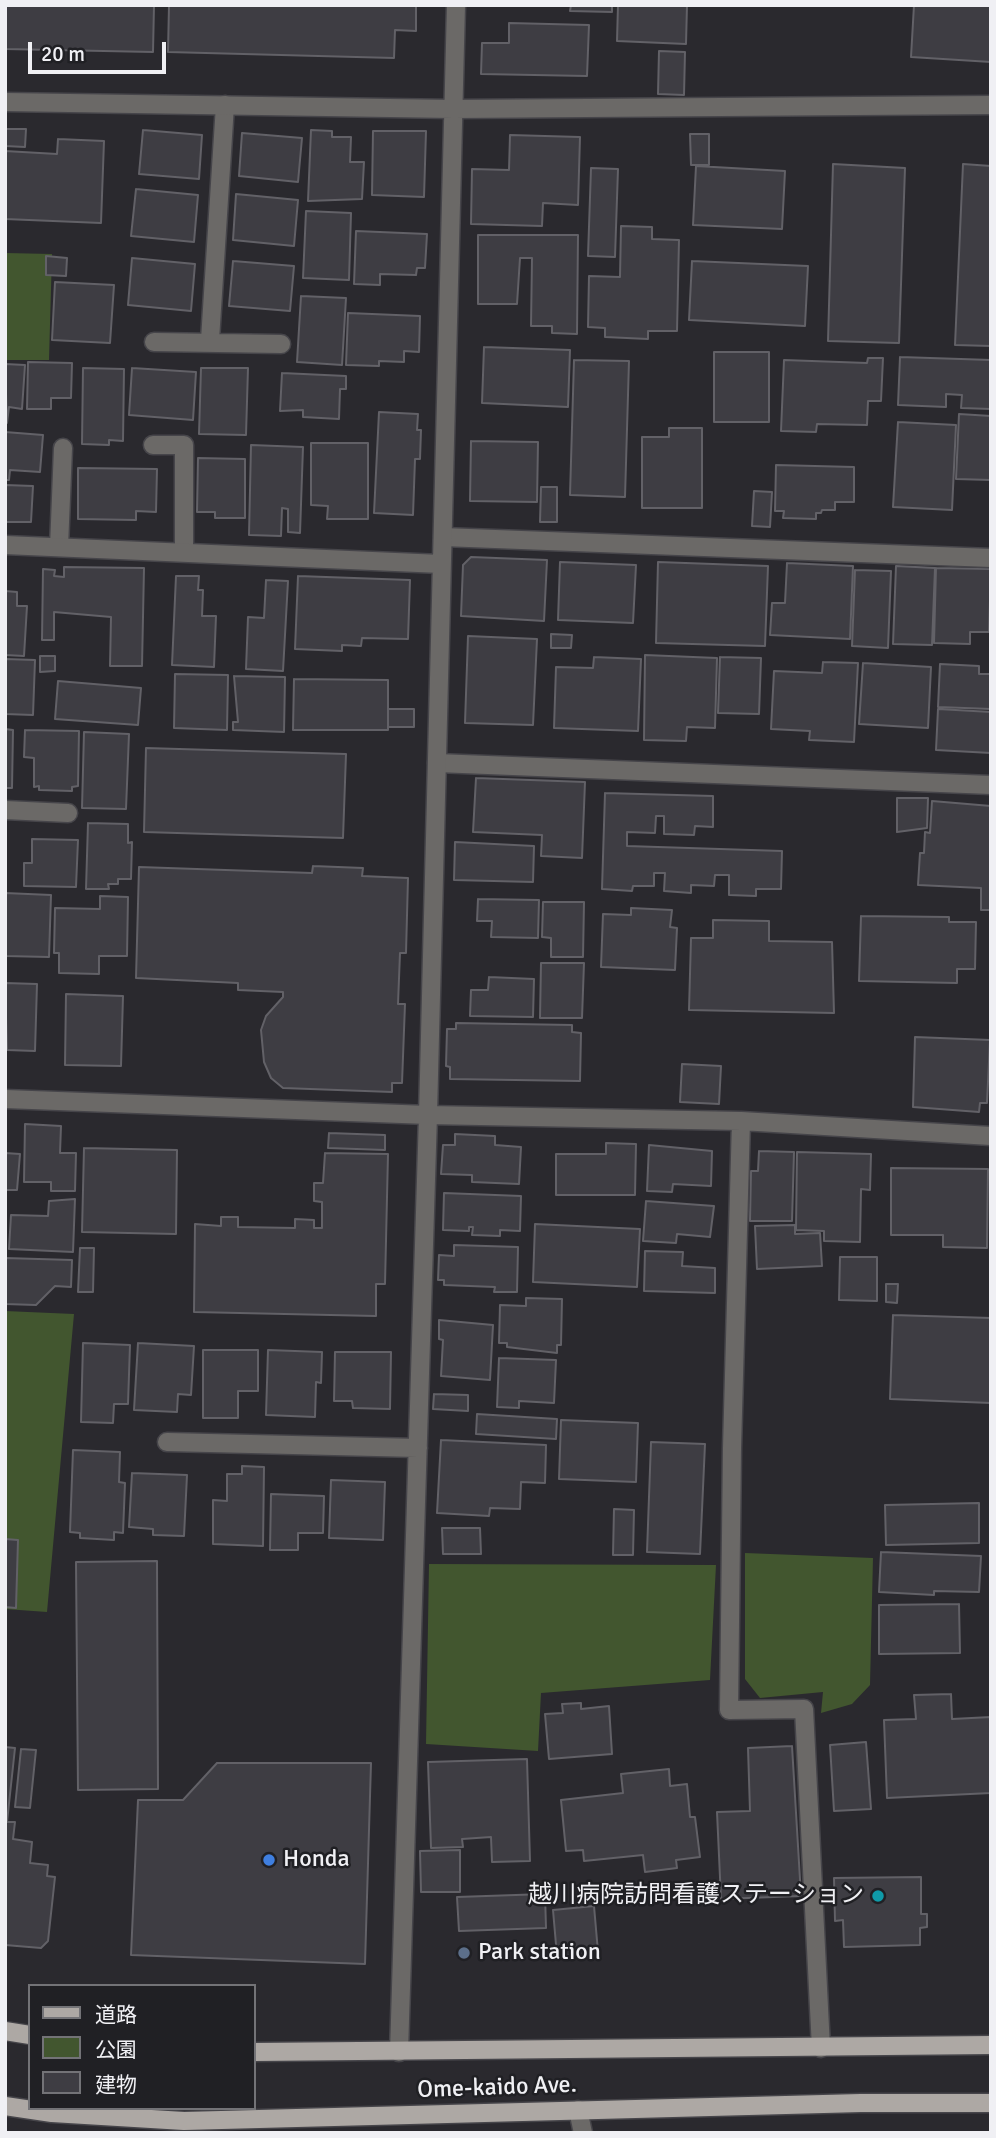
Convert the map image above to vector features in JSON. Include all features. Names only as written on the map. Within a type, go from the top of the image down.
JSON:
[{"type":"main road","points":[[5,2031],[28,2035]]},
{"type":"main road","name":"Ome-kaido Ave.","points":[[256,2052],[991,2045]]},
{"type":"main road","name":"Ome-kaido Ave.","points":[[32,2110],[184,2121],[578,2110],[991,2103]]},
{"type":"main road","name":"Ome-kaido Ave.","points":[[5,2106],[28,2109]]},
{"type":"street","points":[[399,2052],[428,1115],[456,5]]},
{"type":"street","points":[[5,102],[453,108],[991,105]]},
{"type":"street","points":[[210,341],[225,105]]},
{"type":"street","points":[[154,342],[281,344]]},
{"type":"street","points":[[153,445],[184,445],[184,552]]},
{"type":"street","points":[[59,547],[63,448]]},
{"type":"street","points":[[443,537],[991,558]]},
{"type":"street","points":[[5,545],[441,564]]},
{"type":"street","points":[[437,763],[991,785]]},
{"type":"street","points":[[5,810],[68,813]]},
{"type":"street","points":[[5,1099],[428,1115],[741,1121],[991,1136]]},
{"type":"street","points":[[741,1121],[732,1448],[729,1710],[804,1709],[821,2048]]},
{"type":"street","points":[[167,1442],[418,1448]]},
{"type":"street","points":[[578,2110],[583,2133]]},
{"type":"green space","points":[[5,253],[52,254],[49,360],[5,360]]},
{"type":"green space","points":[[5,1311],[74,1314],[47,1612],[5,1609]]},
{"type":"green space","points":[[745,1553],[873,1558],[870,1685],[852,1704],[821,1713],[823,1692],[760,1698],[745,1679]]},
{"type":"green space","points":[[429,1564],[716,1565],[710,1680],[541,1693],[538,1751],[426,1744]]},
{"type":"building","points":[[5,5],[154,5],[153,52],[5,49]]},
{"type":"building","points":[[169,5],[416,5],[416,31],[395,30],[394,58],[168,52]]},
{"type":"building","points":[[571,5],[612,5],[612,12],[570,11]]},
{"type":"building","points":[[618,5],[687,5],[686,44],[617,41]]},
{"type":"building","points":[[914,5],[991,5],[991,62],[911,57]]},
{"type":"building","points":[[509,23],[589,25],[587,76],[481,74],[482,43],[509,43]]},
{"type":"building","points":[[659,51],[685,52],[684,95],[658,94]]},
{"type":"building","points":[[5,129],[26,129],[25,147],[5,146]]},
{"type":"building","points":[[143,130],[202,135],[199,179],[139,174]]},
{"type":"building","points":[[311,130],[332,131],[332,137],[351,137],[350,162],[364,162],[362,199],[308,201]]},
{"type":"building","points":[[373,131],[426,131],[424,197],[372,195]]},
{"type":"building","points":[[242,133],[302,138],[298,182],[239,176]]},
{"type":"building","points":[[690,134],[709,134],[709,165],[691,165]]},
{"type":"building","points":[[510,135],[580,137],[578,205],[543,203],[542,226],[471,224],[472,169],[509,170]]},
{"type":"building","points":[[58,139],[104,141],[101,223],[5,219],[5,151],[57,154]]},
{"type":"building","points":[[833,164],[905,168],[899,343],[828,341]]},
{"type":"building","points":[[963,164],[991,166],[991,346],[955,345]]},
{"type":"building","points":[[696,166],[785,171],[782,229],[693,225]]},
{"type":"building","points":[[591,168],[618,169],[615,257],[588,256]]},
{"type":"building","points":[[136,189],[198,195],[194,242],[131,236]]},
{"type":"building","points":[[236,194],[298,200],[294,246],[233,240]]},
{"type":"building","points":[[306,211],[351,213],[349,280],[303,278]]},
{"type":"building","points":[[621,226],[652,227],[652,239],[679,240],[677,331],[648,331],[648,339],[605,337],[605,328],[588,327],[589,276],[620,277]]},
{"type":"building","points":[[356,231],[427,234],[425,268],[417,268],[416,275],[380,274],[380,285],[354,284]]},
{"type":"building","points":[[478,235],[578,235],[577,334],[552,333],[552,326],[531,326],[532,258],[520,258],[517,304],[478,304]]},
{"type":"building","points":[[46,256],[67,258],[66,276],[46,275]]},
{"type":"building","points":[[132,258],[195,264],[191,311],[128,305]]},
{"type":"building","points":[[233,261],[294,266],[290,311],[229,306]]},
{"type":"building","points":[[692,261],[808,266],[805,326],[689,320]]},
{"type":"building","points":[[55,282],[114,285],[110,343],[52,340]]},
{"type":"building","points":[[301,296],[346,298],[342,365],[297,362]]},
{"type":"building","points":[[348,313],[420,316],[419,352],[404,351],[404,362],[379,361],[379,366],[346,365]]},
{"type":"building","points":[[484,347],[570,350],[568,407],[482,403]]},
{"type":"building","points":[[714,352],[769,352],[769,422],[714,422]]},
{"type":"building","points":[[900,357],[991,360],[991,409],[961,408],[962,395],[946,394],[946,407],[898,405]]},
{"type":"building","points":[[868,358],[883,358],[881,401],[868,401],[867,425],[817,424],[816,432],[781,431],[784,360],[867,363]]},
{"type":"building","points":[[574,360],[629,361],[625,497],[570,495]]},
{"type":"building","points":[[28,362],[72,363],[71,398],[51,398],[51,409],[27,409]]},
{"type":"building","points":[[5,364],[25,365],[22,409],[9,407],[7,423]]},
{"type":"building","points":[[83,368],[124,369],[123,441],[109,440],[109,445],[82,444]]},
{"type":"building","points":[[132,368],[196,372],[193,420],[129,415]]},
{"type":"building","points":[[201,368],[248,368],[246,435],[199,434]]},
{"type":"building","points":[[282,373],[346,376],[346,389],[340,389],[339,419],[303,417],[303,410],[280,411]]},
{"type":"building","points":[[379,412],[418,414],[417,430],[421,430],[420,459],[415,459],[413,515],[374,513]]},
{"type":"building","points":[[959,414],[991,416],[991,480],[956,479]]},
{"type":"building","points":[[898,422],[956,425],[952,510],[893,507]]},
{"type":"building","points":[[669,428],[702,428],[702,508],[642,508],[642,437],[669,437]]},
{"type":"building","points":[[5,432],[43,435],[40,472],[10,470],[9,480],[5,480]]},
{"type":"building","points":[[471,441],[538,442],[537,502],[470,501]]},
{"type":"building","points":[[311,443],[368,443],[368,519],[327,519],[328,506],[311,505]]},
{"type":"building","points":[[251,445],[303,447],[300,533],[288,532],[288,509],[282,508],[281,536],[249,535]]},
{"type":"building","points":[[198,458],[245,459],[245,518],[215,518],[215,512],[197,512]]},
{"type":"building","points":[[776,465],[854,467],[854,502],[835,502],[835,510],[822,510],[821,513],[816,513],[816,519],[783,518],[784,511],[775,511]]},
{"type":"building","points":[[78,468],[157,469],[156,512],[136,511],[136,520],[78,519]]},
{"type":"building","points":[[5,485],[33,486],[31,522],[5,522]]},
{"type":"building","points":[[541,487],[557,487],[557,522],[540,522]]},
{"type":"building","points":[[754,491],[772,492],[770,527],[752,526]]},
{"type":"building","points":[[471,557],[547,560],[544,621],[461,616],[463,565]]},
{"type":"building","points":[[560,562],[636,565],[633,623],[558,620]]},
{"type":"building","points":[[658,562],[768,566],[765,646],[656,643]]},
{"type":"building","points":[[787,563],[853,566],[850,639],[770,635],[772,603],[785,603]]},
{"type":"building","points":[[896,566],[935,568],[932,645],[893,644]]},
{"type":"building","points":[[64,567],[144,568],[142,666],[110,666],[111,617],[54,612],[54,640],[42,640],[43,569],[55,570],[54,576],[64,577]]},
{"type":"building","points":[[936,568],[991,569],[989,632],[970,632],[970,644],[934,643]]},
{"type":"building","points":[[855,570],[891,571],[888,648],[852,646]]},
{"type":"building","points":[[176,576],[199,576],[198,590],[203,590],[202,616],[216,616],[214,667],[172,665]]},
{"type":"building","points":[[298,576],[410,580],[408,639],[362,638],[361,646],[342,645],[342,651],[295,649]]},
{"type":"building","points":[[266,580],[288,581],[283,671],[246,669],[248,617],[264,618]]},
{"type":"building","points":[[5,591],[17,592],[17,606],[27,606],[24,656],[5,655]]},
{"type":"building","points":[[551,634],[572,635],[571,648],[551,648]]},
{"type":"building","points":[[468,636],[537,639],[533,725],[465,723]]},
{"type":"building","points":[[645,655],[717,658],[715,728],[687,727],[686,741],[644,740]]},
{"type":"building","points":[[40,656],[55,656],[55,671],[40,672]]},
{"type":"building","points":[[594,657],[641,659],[638,731],[554,728],[556,667],[593,668]]},
{"type":"building","points":[[720,657],[761,658],[759,714],[718,713]]},
{"type":"building","points":[[5,659],[35,660],[33,715],[5,714]]},
{"type":"building","points":[[823,662],[858,663],[854,742],[809,740],[810,731],[771,729],[774,671],[822,673]]},
{"type":"building","points":[[863,663],[931,667],[928,728],[859,724]]},
{"type":"building","points":[[940,664],[979,666],[979,674],[991,674],[991,709],[938,707]]},
{"type":"building","points":[[175,674],[228,675],[227,730],[174,728]]},
{"type":"building","points":[[234,676],[285,677],[284,732],[233,730],[233,722],[238,722]]},
{"type":"building","points":[[294,679],[388,680],[388,730],[293,730]]},
{"type":"building","points":[[58,681],[141,688],[138,725],[55,719]]},
{"type":"building","points":[[388,709],[414,709],[414,727],[388,727]]},
{"type":"building","points":[[938,709],[991,712],[991,753],[936,750]]},
{"type":"building","points":[[5,729],[13,730],[12,788],[5,788]]},
{"type":"building","points":[[25,730],[79,731],[78,786],[72,787],[72,791],[39,790],[39,786],[34,787],[34,758],[24,757]]},
{"type":"building","points":[[84,732],[129,734],[126,809],[82,808]]},
{"type":"building","points":[[146,748],[346,754],[343,838],[144,832]]},
{"type":"building","points":[[476,778],[585,782],[582,858],[541,856],[542,835],[473,832]]},
{"type":"building","points":[[605,793],[713,796],[713,827],[695,826],[694,835],[664,834],[664,816],[656,816],[655,833],[627,832],[627,846],[782,851],[781,889],[756,889],[756,896],[729,895],[729,875],[715,875],[714,886],[691,885],[691,893],[664,891],[665,873],[654,873],[654,886],[633,886],[632,891],[602,889]]},
{"type":"building","points":[[897,798],[928,798],[927,828],[897,832]]},
{"type":"building","points":[[932,801],[991,806],[991,910],[981,910],[981,888],[918,885],[920,853],[924,853],[925,832],[930,833]]},
{"type":"building","points":[[88,823],[128,824],[128,843],[132,842],[131,879],[118,879],[118,884],[108,884],[109,889],[86,889]]},
{"type":"building","points":[[32,839],[78,840],[76,887],[24,886],[24,863],[32,863]]},
{"type":"building","points":[[455,842],[534,846],[533,882],[454,880]]},
{"type":"building","points":[[313,866],[363,868],[362,876],[408,878],[406,953],[400,953],[398,1004],[405,1004],[402,1083],[392,1083],[392,1092],[283,1088],[271,1078],[264,1062],[261,1030],[266,1016],[283,997],[283,992],[238,990],[238,983],[136,978],[139,867],[312,873]]},
{"type":"building","points":[[5,893],[51,895],[49,957],[5,956]]},
{"type":"building","points":[[100,896],[128,897],[127,956],[99,956],[99,974],[59,973],[59,953],[54,953],[55,908],[100,909]]},
{"type":"building","points":[[478,899],[539,900],[538,938],[491,937],[492,921],[477,921]]},
{"type":"building","points":[[543,902],[584,902],[583,957],[551,957],[551,938],[542,937]]},
{"type":"building","points":[[631,908],[672,910],[670,927],[677,928],[675,970],[601,967],[603,914],[631,915]]},
{"type":"building","points":[[861,916],[949,917],[949,922],[976,922],[975,969],[957,969],[957,983],[859,981]]},
{"type":"building","points":[[713,920],[769,921],[769,941],[832,942],[834,1013],[689,1010],[691,938],[713,938]]},
{"type":"building","points":[[541,963],[584,963],[582,1018],[540,1018]]},
{"type":"building","points":[[489,977],[534,979],[533,1017],[470,1016],[471,990],[488,990]]},
{"type":"building","points":[[5,983],[37,984],[35,1051],[7,1050]]},
{"type":"building","points":[[66,994],[123,996],[121,1066],[65,1065]]},
{"type":"building","points":[[456,1023],[572,1025],[572,1032],[581,1033],[580,1081],[450,1079],[450,1067],[446,1066],[447,1029],[456,1029]]},
{"type":"building","points":[[915,1037],[990,1040],[987,1103],[980,1103],[979,1112],[913,1107]]},
{"type":"building","points":[[682,1064],[721,1066],[719,1104],[680,1102]]},
{"type":"building","points":[[25,1124],[61,1126],[60,1153],[76,1153],[75,1191],[51,1191],[51,1182],[24,1182]]},
{"type":"building","points":[[329,1133],[385,1135],[385,1150],[328,1148]]},
{"type":"building","points":[[455,1134],[495,1136],[495,1145],[521,1147],[519,1184],[472,1182],[472,1175],[441,1174],[443,1145],[455,1145]]},
{"type":"building","points":[[606,1143],[636,1144],[635,1195],[556,1195],[556,1154],[606,1154]]},
{"type":"building","points":[[649,1145],[712,1151],[711,1186],[673,1184],[672,1192],[647,1191]]},
{"type":"building","points":[[84,1148],[177,1150],[176,1234],[82,1232]]},
{"type":"building","points":[[759,1151],[794,1152],[792,1221],[750,1221],[751,1171],[758,1171]]},
{"type":"building","points":[[797,1152],[871,1154],[870,1190],[861,1189],[860,1242],[824,1241],[824,1231],[796,1230]]},
{"type":"building","points":[[5,1153],[20,1154],[17,1190],[5,1190]]},
{"type":"building","points":[[325,1153],[388,1154],[385,1284],[376,1284],[376,1316],[194,1312],[195,1224],[221,1226],[221,1217],[238,1217],[238,1227],[295,1228],[295,1219],[314,1220],[314,1228],[322,1228],[322,1202],[314,1201],[314,1183],[323,1183]]},
{"type":"building","points":[[891,1168],[988,1169],[987,1248],[943,1247],[943,1235],[891,1235]]},
{"type":"building","points":[[444,1193],[521,1196],[520,1231],[500,1230],[500,1236],[472,1235],[473,1227],[469,1227],[469,1231],[443,1230]]},
{"type":"building","points":[[75,1199],[73,1252],[9,1249],[11,1215],[48,1216],[49,1201]]},
{"type":"building","points":[[646,1201],[714,1206],[710,1237],[677,1234],[676,1243],[643,1241]]},
{"type":"building","points":[[535,1224],[640,1229],[637,1287],[533,1282]]},
{"type":"building","points":[[795,1225],[795,1234],[820,1233],[822,1266],[757,1269],[755,1226]]},
{"type":"building","points":[[454,1245],[518,1247],[517,1292],[494,1292],[495,1287],[444,1285],[444,1280],[438,1280],[439,1255],[454,1256]]},
{"type":"building","points":[[80,1248],[94,1248],[93,1292],[78,1292]]},
{"type":"building","points":[[645,1251],[683,1252],[682,1266],[715,1268],[715,1293],[644,1291]]},
{"type":"building","points":[[840,1257],[877,1257],[877,1301],[839,1300]]},
{"type":"building","points":[[5,1258],[72,1260],[71,1287],[55,1286],[36,1305],[5,1304]]},
{"type":"building","points":[[886,1284],[898,1284],[897,1303],[886,1302]]},
{"type":"building","points":[[526,1298],[562,1299],[561,1345],[557,1345],[557,1353],[507,1347],[507,1343],[499,1343],[500,1305],[526,1306]]},
{"type":"building","points":[[893,1315],[991,1318],[991,1403],[890,1399]]},
{"type":"building","points":[[439,1320],[493,1325],[490,1380],[441,1376],[443,1340],[439,1339]]},
{"type":"building","points":[[83,1343],[130,1345],[128,1404],[114,1404],[113,1423],[81,1422]]},
{"type":"building","points":[[138,1343],[194,1346],[191,1395],[178,1394],[177,1412],[134,1410]]},
{"type":"building","points":[[203,1350],[258,1350],[258,1391],[238,1391],[238,1418],[203,1418]]},
{"type":"building","points":[[268,1350],[322,1352],[321,1383],[316,1382],[315,1417],[266,1415]]},
{"type":"building","points":[[335,1352],[391,1352],[390,1409],[353,1408],[352,1401],[334,1401]]},
{"type":"building","points":[[499,1358],[556,1360],[554,1403],[519,1401],[519,1408],[497,1407]]},
{"type":"building","points":[[434,1394],[468,1395],[468,1411],[433,1409]]},
{"type":"building","points":[[477,1414],[557,1419],[556,1439],[476,1434]]},
{"type":"building","points":[[561,1420],[638,1423],[636,1482],[559,1479]]},
{"type":"building","points":[[441,1440],[546,1445],[545,1483],[521,1482],[520,1509],[490,1508],[489,1516],[437,1513]]},
{"type":"building","points":[[651,1442],[705,1444],[700,1554],[647,1552]]},
{"type":"building","points":[[73,1450],[120,1452],[119,1482],[125,1483],[123,1533],[114,1532],[114,1540],[80,1538],[80,1533],[70,1532]]},
{"type":"building","points":[[242,1466],[264,1467],[263,1546],[213,1544],[213,1500],[227,1501],[227,1474],[242,1474]]},
{"type":"building","points":[[132,1473],[187,1475],[184,1536],[153,1535],[153,1529],[129,1527]]},
{"type":"building","points":[[331,1480],[385,1482],[383,1540],[329,1538]]},
{"type":"building","points":[[271,1494],[324,1496],[323,1533],[298,1533],[298,1550],[270,1550]]},
{"type":"building","points":[[979,1503],[979,1543],[886,1545],[885,1505]]},
{"type":"building","points":[[614,1509],[634,1510],[633,1555],[613,1555]]},
{"type":"building","points":[[442,1528],[480,1528],[481,1554],[443,1554]]},
{"type":"building","points":[[5,1539],[18,1540],[16,1608],[5,1607]]},
{"type":"building","points":[[881,1552],[981,1556],[979,1592],[934,1591],[934,1595],[879,1592]]},
{"type":"building","points":[[157,1561],[158,1789],[78,1790],[76,1562]]},
{"type":"building","points":[[959,1604],[960,1653],[879,1654],[879,1605]]},
{"type":"building","points":[[951,1694],[952,1719],[991,1717],[991,1793],[887,1798],[884,1720],[916,1719],[914,1695]]},
{"type":"building","points":[[581,1703],[581,1709],[609,1706],[612,1754],[549,1759],[545,1714],[563,1713],[562,1704]]},
{"type":"building","points":[[866,1742],[871,1809],[834,1811],[830,1745]]},
{"type":"building","points":[[792,1746],[801,1896],[721,1899],[717,1812],[750,1811],[748,1748]]},
{"type":"building","points":[[5,1747],[15,1748],[7,1822],[15,1822],[13,1839],[32,1842],[30,1863],[48,1865],[47,1876],[55,1877],[48,1941],[41,1948],[5,1945]]},
{"type":"building","points":[[21,1749],[36,1750],[30,1808],[15,1807]]},
{"type":"building","points":[[527,1759],[530,1861],[492,1862],[491,1837],[462,1839],[463,1847],[431,1848],[428,1762]]},
{"type":"building","points":[[217,1763],[371,1763],[365,1964],[131,1955],[138,1800],[183,1800]]},
{"type":"building","points":[[669,1769],[670,1786],[687,1784],[690,1817],[695,1817],[700,1857],[676,1860],[677,1868],[645,1872],[643,1855],[584,1861],[583,1850],[566,1851],[561,1800],[623,1793],[621,1774]]},
{"type":"building","points":[[460,1850],[460,1892],[421,1892],[420,1851]]},
{"type":"building","name":"越川病院訪問看護ステーション","points":[[921,1877],[921,1914],[927,1914],[927,1927],[920,1928],[920,1945],[844,1947],[843,1920],[835,1921],[834,1878]]},
{"type":"building","points":[[545,1894],[546,1928],[459,1931],[457,1897]]},
{"type":"building","points":[[594,1906],[598,1952],[557,1956],[553,1910]]},
{"type":"place","name":"Honda","points":[[269,1860]]},
{"type":"place","name":"越川病院訪問看護ステーション","points":[[878,1896]]},
{"type":"place","name":"Park station","points":[[464,1953]]}]
